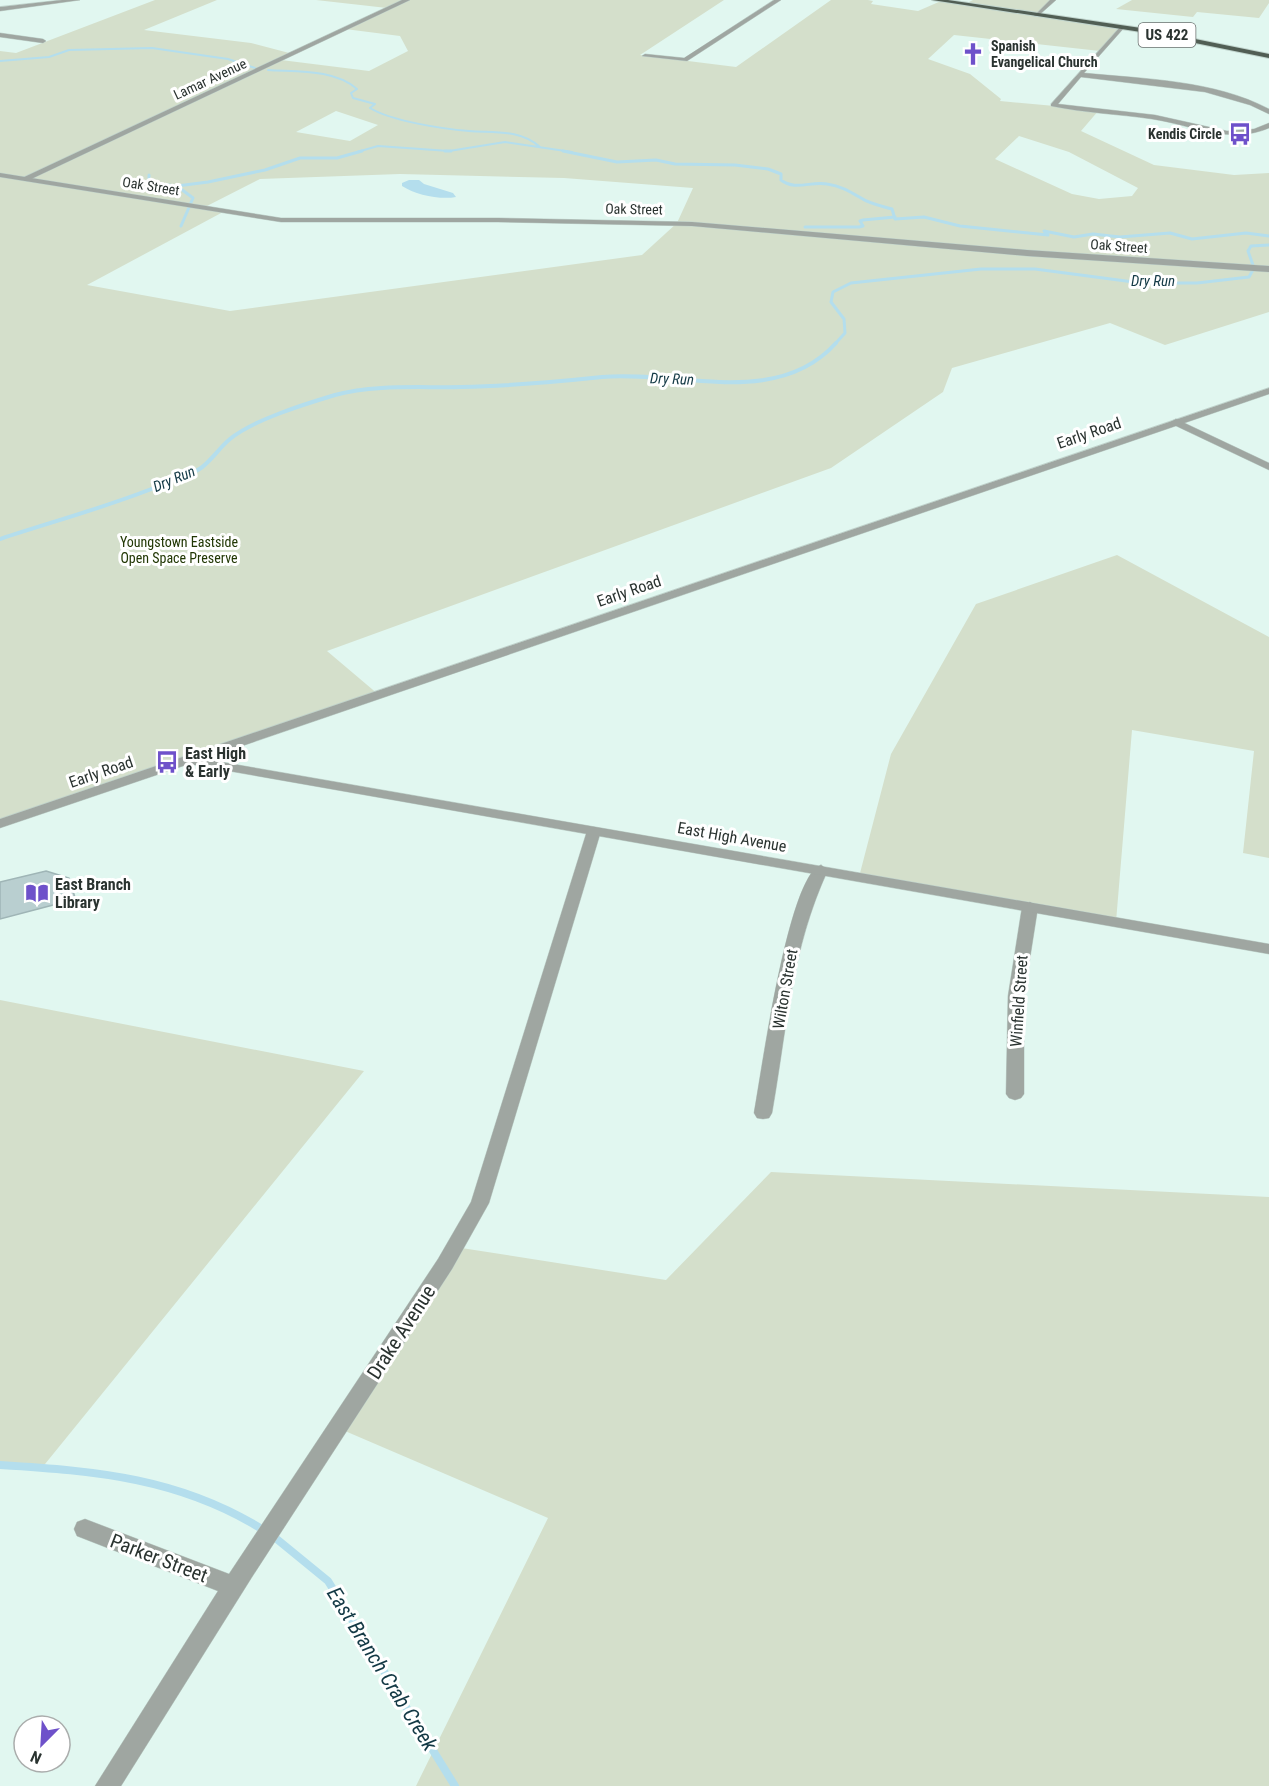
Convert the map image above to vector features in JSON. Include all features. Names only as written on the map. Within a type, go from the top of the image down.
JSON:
[{"type":"highway","name":"US 422","points":[[935,0],[1213,43],[1269,56]]},
{"type":"street","points":[[0,9],[77,0]]},
{"type":"street","name":"Lamar Avenue","points":[[24,179],[406,0]]},
{"type":"street","points":[[645,56],[685,60],[778,0]]},
{"type":"street","points":[[1036,15],[1053,0]]},
{"type":"street","points":[[1121,28],[1053,105],[1155,117],[1217,132],[1253,131],[1269,125]]},
{"type":"street","points":[[0,35],[43,41]]},
{"type":"street","points":[[1080,75],[1195,90],[1247,102],[1269,112]]},
{"type":"street","name":"Oak Street","points":[[0,175],[223,212],[299,221],[498,220],[692,224],[1015,252],[1269,269]]},
{"type":"street","name":"Early Road","points":[[0,825],[1269,391]]},
{"type":"street","points":[[1176,422],[1269,467]]},
{"type":"street","name":"East High Avenue","points":[[189,760],[1269,949]]},
{"type":"street","name":"Drake Avenue","points":[[106,1786],[445,1264],[480,1203],[594,831]]},
{"type":"street","name":"Wilton Street","points":[[763,1113],[774,1063],[786,967],[802,909],[821,870]]},
{"type":"street","name":"Winfield Street","points":[[1015,1094],[1016,996],[1030,907]]},
{"type":"street","name":"Parker Street","points":[[85,1529],[202,1573],[239,1579]]},
{"type":"green space","name":"Youngstown Eastside Open Space Preserve","points":[[155,0],[217,0],[144,30],[251,43],[293,54],[281,60],[369,71],[408,51],[400,36],[345,29],[387,8],[316,0],[724,0],[640,55],[736,67],[831,0],[868,0],[873,1],[871,4],[918,11],[941,1],[965,4],[973,0],[1053,0],[1037,14],[1121,28],[1100,51],[954,35],[928,59],[970,74],[1001,99],[1000,101],[1099,110],[1081,131],[1154,165],[1234,175],[1269,173],[1269,312],[1165,345],[1110,323],[952,368],[943,392],[831,468],[327,651],[379,695],[0,824],[0,51],[16,53]],"holes":[[[336,111],[378,125],[350,141],[296,132]],[[1019,136],[1069,152],[1138,188],[1132,196],[1099,199],[1072,194],[995,159]],[[400,174],[564,178],[693,188],[677,223],[642,255],[230,311],[87,285],[223,212],[203,208],[260,179]]]},
{"type":"green space","points":[[1132,0],[1269,0],[1269,3],[1259,18],[1197,12],[1193,17],[1116,9]]},
{"type":"green space","points":[[1117,555],[1269,637],[1269,858],[1243,853],[1254,751],[1132,730],[1116,922],[859,877],[891,754],[976,604]]},
{"type":"green space","points":[[0,1000],[364,1071],[41,1469],[0,1465]]},
{"type":"green space","points":[[771,1172],[1269,1197],[1269,1786],[416,1786],[548,1518],[338,1428],[455,1247],[666,1280]]},
{"type":"water","points":[[419,180],[424,184],[453,193],[456,197],[436,197],[414,192],[402,186],[402,183]]},
{"type":"building","name":"East Branch Library","points":[[46,871],[69,878],[77,904],[58,909],[57,904],[0,919],[0,882]]},
{"type":"waterway","points":[[0,61],[49,57],[69,50],[152,48],[228,59],[255,68]]},
{"type":"waterway","points":[[268,70],[315,73],[337,78],[357,89],[351,93],[353,98],[375,104],[370,108],[391,117],[446,128],[506,133],[524,137],[540,147]]},
{"type":"waterway","points":[[449,151],[505,142],[572,152]]},
{"type":"waterway","points":[[357,152],[378,146],[449,151]]},
{"type":"waterway","points":[[177,186],[265,170],[300,158],[337,158],[362,151]]},
{"type":"waterway","points":[[563,151],[617,162],[656,160],[675,164],[735,165],[768,169],[781,174],[781,180],[792,185],[821,183],[841,187],[868,202],[892,209],[894,217]]},
{"type":"waterway","points":[[149,175],[149,183],[177,186]]},
{"type":"waterway","points":[[177,186],[193,198],[181,226]]},
{"type":"waterway","points":[[805,227],[859,227],[863,226],[860,221],[863,220],[894,217]]},
{"type":"waterway","points":[[894,217],[895,219],[924,217],[960,226],[1048,235],[1044,231],[1074,237],[1093,234],[1120,237],[1170,233],[1192,239],[1246,233],[1269,236]]},
{"type":"waterway","name":"Dry Run","points":[[836,343],[845,333],[844,319],[831,302],[833,292],[851,283],[981,269],[1035,269],[1141,283],[1197,283],[1249,277],[1254,268],[1248,251],[1251,246],[1269,245]]},
{"type":"waterway","name":"Dry Run","points":[[0,539],[124,499],[188,475],[201,468],[230,439],[252,425],[335,395],[366,389],[497,386],[631,376],[725,382],[756,381],[785,375],[812,363],[836,343]]},
{"type":"waterway","name":"East Branch Crab Creek","points":[[0,1465],[71,1470],[137,1480],[170,1488],[233,1513],[265,1531]]},
{"type":"waterway","name":"East Branch Crab Creek","points":[[273,1536],[328,1581],[455,1786]]},
{"type":"place","name":"Spanish Evangelical Church","points":[[973,54]]},
{"type":"place","name":"Kendis Circle","points":[[1240,134]]},
{"type":"place","name":"East High & Early","points":[[167,762]]},
{"type":"place","name":"East Branch Library","points":[[37,893]]}]
